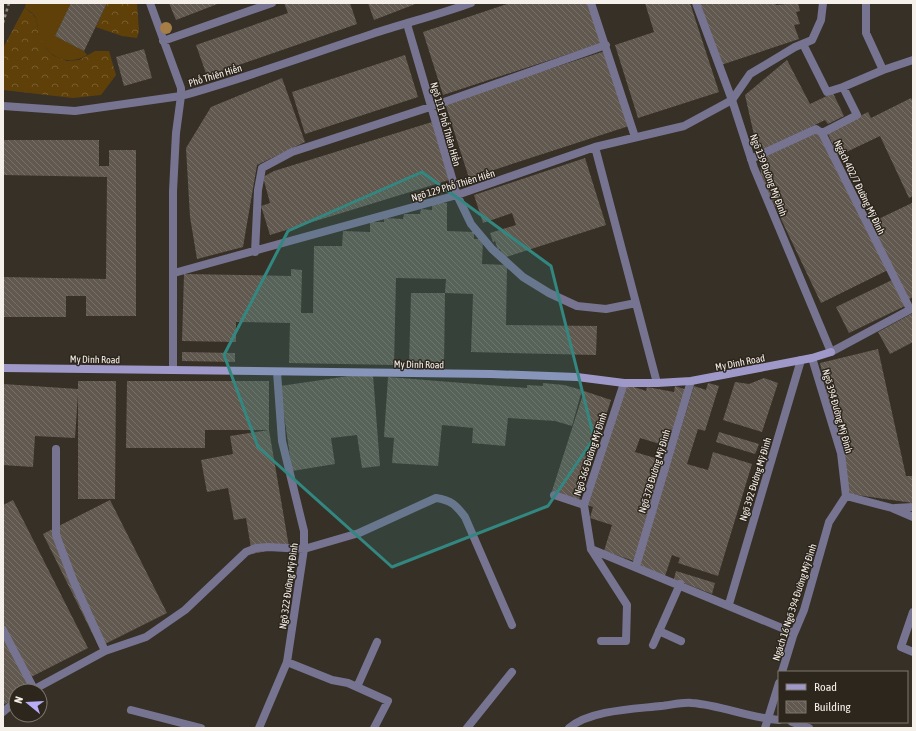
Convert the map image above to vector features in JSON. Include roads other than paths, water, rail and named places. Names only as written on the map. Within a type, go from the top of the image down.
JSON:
[{"type":"street","points":[[3,106],[76,111],[181,96],[181,88],[150,3]]},
{"type":"street","points":[[163,41],[272,3]]},
{"type":"street","name":"Phố Thiên Hiền","points":[[173,370],[173,191],[176,133],[181,96],[226,84],[471,3]]},
{"type":"street","points":[[591,3],[635,137]]},
{"type":"street","name":"Ngõ 139 Đường Mỹ Đình","points":[[696,3],[732,100],[751,159],[831,352]]},
{"type":"street","points":[[732,100],[750,74],[812,40],[821,20],[823,3]]},
{"type":"street","points":[[866,3],[866,33],[883,70]]},
{"type":"street","name":"Ngõ 111 Phố Thiên Hiền","points":[[407,24],[430,107],[457,195],[471,224],[492,249],[523,277],[549,293],[576,306],[606,309],[636,304]]},
{"type":"street","points":[[803,44],[827,92],[844,87],[883,70],[913,60]]},
{"type":"street","points":[[255,252],[257,196],[262,168],[292,152],[430,107],[606,45]]},
{"type":"street","name":"Ngách 402/7 Đường Mỹ Đình","points":[[844,87],[857,114],[822,132],[911,308]]},
{"type":"street","name":"Ngõ 129 Phố Thiên Hiền","points":[[174,273],[255,252],[457,195],[595,147],[684,126],[732,100]]},
{"type":"street","points":[[751,159],[816,129],[822,132]]},
{"type":"street","points":[[595,147],[657,383]]},
{"type":"street","points":[[831,352],[911,308]]},
{"type":"street","name":"My Dinh Road","points":[[3,368],[577,377],[624,382],[657,383],[691,382],[812,358],[831,352]]},
{"type":"street","name":"Ngõ 394 Đường Mỹ Đình","points":[[812,358],[841,453],[846,496]]},
{"type":"street","name":"Ngõ 392 Đường Mỹ Đình","points":[[729,604],[801,360]]},
{"type":"street","name":"Ngõ 322 Đường Mỹ Đình","points":[[259,728],[287,662],[304,549],[304,531],[282,440],[277,372]]},
{"type":"street","name":"Ngõ 366 Đường Mỹ Đình","points":[[601,641],[626,641],[627,605],[591,548],[584,505],[624,382]]},
{"type":"street","name":"Ngõ 378 Đường Mỹ Đình","points":[[636,566],[691,382]]},
{"type":"street","points":[[56,449],[56,535],[73,580],[105,651]]},
{"type":"street","points":[[554,494],[584,505]]},
{"type":"street","points":[[846,496],[892,508],[913,517]]},
{"type":"street","name":"Ngách 16 Ngõ 394 Đường Mỹ Đình","points":[[782,671],[794,633],[804,610],[829,522],[846,496]]},
{"type":"street","points":[[46,683],[105,651],[146,637],[185,610],[246,552],[256,548],[268,547],[304,549],[359,533],[436,498],[447,500],[456,504],[465,517],[512,625]]},
{"type":"street","points":[[892,508],[913,507]]},
{"type":"street","points":[[591,548],[729,604],[794,633]]},
{"type":"street","points":[[653,645],[680,584]]},
{"type":"street","points":[[913,612],[901,647],[913,652]]},
{"type":"street","points":[[3,630],[30,683]]},
{"type":"street","points":[[659,631],[681,641]]},
{"type":"street","points":[[357,687],[377,642]]},
{"type":"street","points":[[287,662],[332,680],[357,687],[388,701],[374,728]]},
{"type":"street","points":[[467,728],[512,672]]},
{"type":"street","points":[[765,728],[778,686]]},
{"type":"street","points":[[569,728],[591,717],[619,711],[690,703],[725,708],[768,719],[778,720]]},
{"type":"street","points":[[131,710],[201,728]]},
{"type":"street","points":[[795,723],[809,728]]}]
